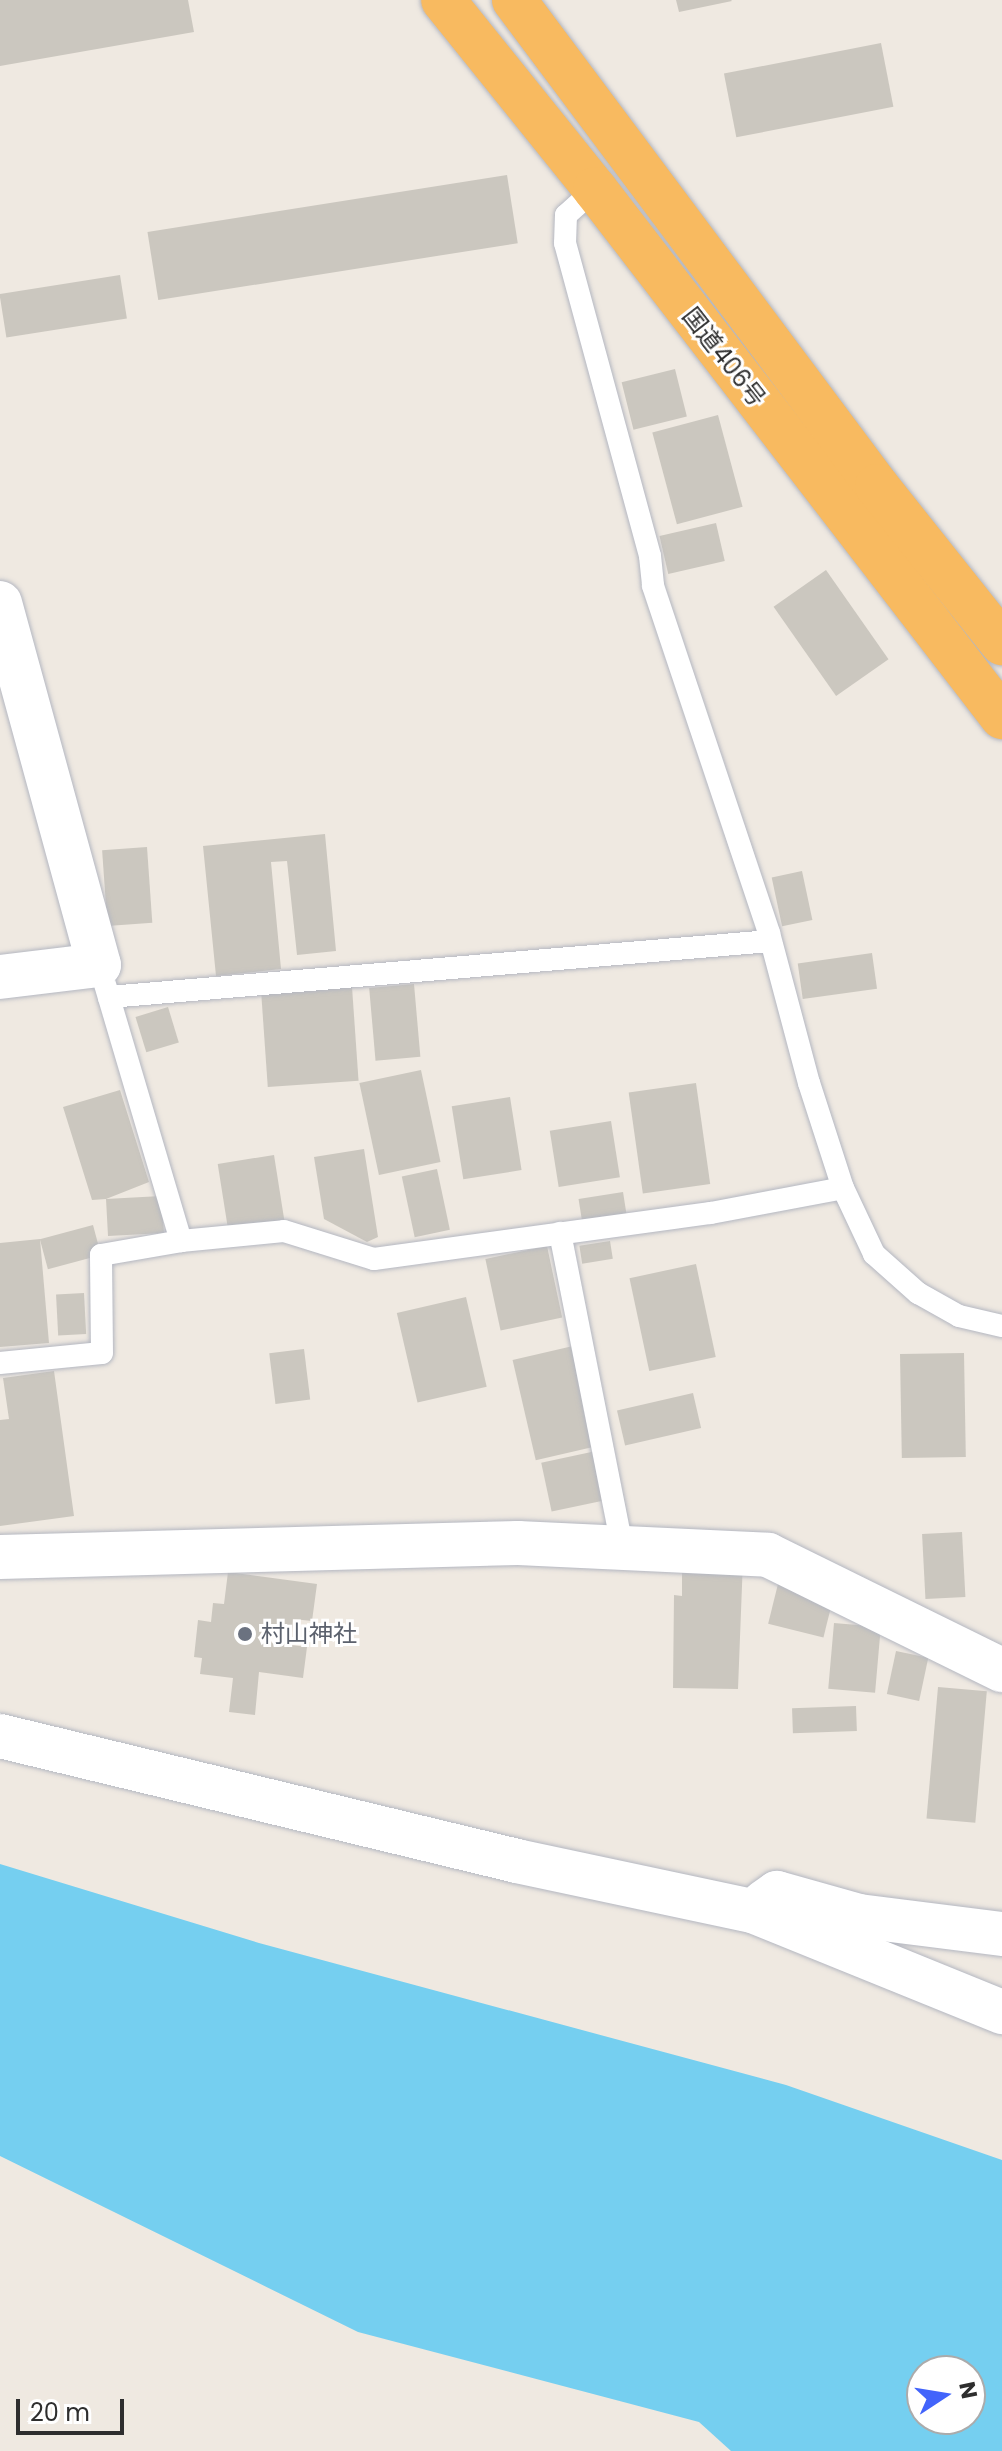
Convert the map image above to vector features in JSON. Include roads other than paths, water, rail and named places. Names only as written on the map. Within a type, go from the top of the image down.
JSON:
[{"type":"highway","name":"国道406号","points":[[443,0],[595,189],[1002,717]]},
{"type":"highway","name":"国道406号","points":[[514,0],[877,486],[1002,643]]},
{"type":"street","points":[[0,603],[104,981],[0,977]]},
{"type":"street","points":[[0,1557],[518,1543],[768,1555],[1002,1670]]},
{"type":"street","points":[[0,1736],[502,1858],[753,1911],[1002,2012]]},
{"type":"street","points":[[753,1911],[777,1893],[859,1916],[1002,1934]]},
{"type":"lane","points":[[595,189],[566,215],[565,243],[650,556],[653,586],[771,941],[809,1083],[843,1188],[874,1254],[918,1293],[959,1316],[1002,1326]]},
{"type":"lane","points":[[181,1241],[104,981],[771,941]]},
{"type":"lane","points":[[0,1363],[102,1353],[101,1255],[181,1241],[284,1231],[374,1259],[711,1213],[843,1188]]},
{"type":"lane","points":[[560,1233],[622,1547]]},
{"type":"water","points":[[0,1864],[259,1943],[786,2085],[1002,2160],[1002,2451],[731,2451],[699,2422],[358,2332],[0,2156]]},
{"type":"place","name":"村山神社","points":[[245,1634]]}]
